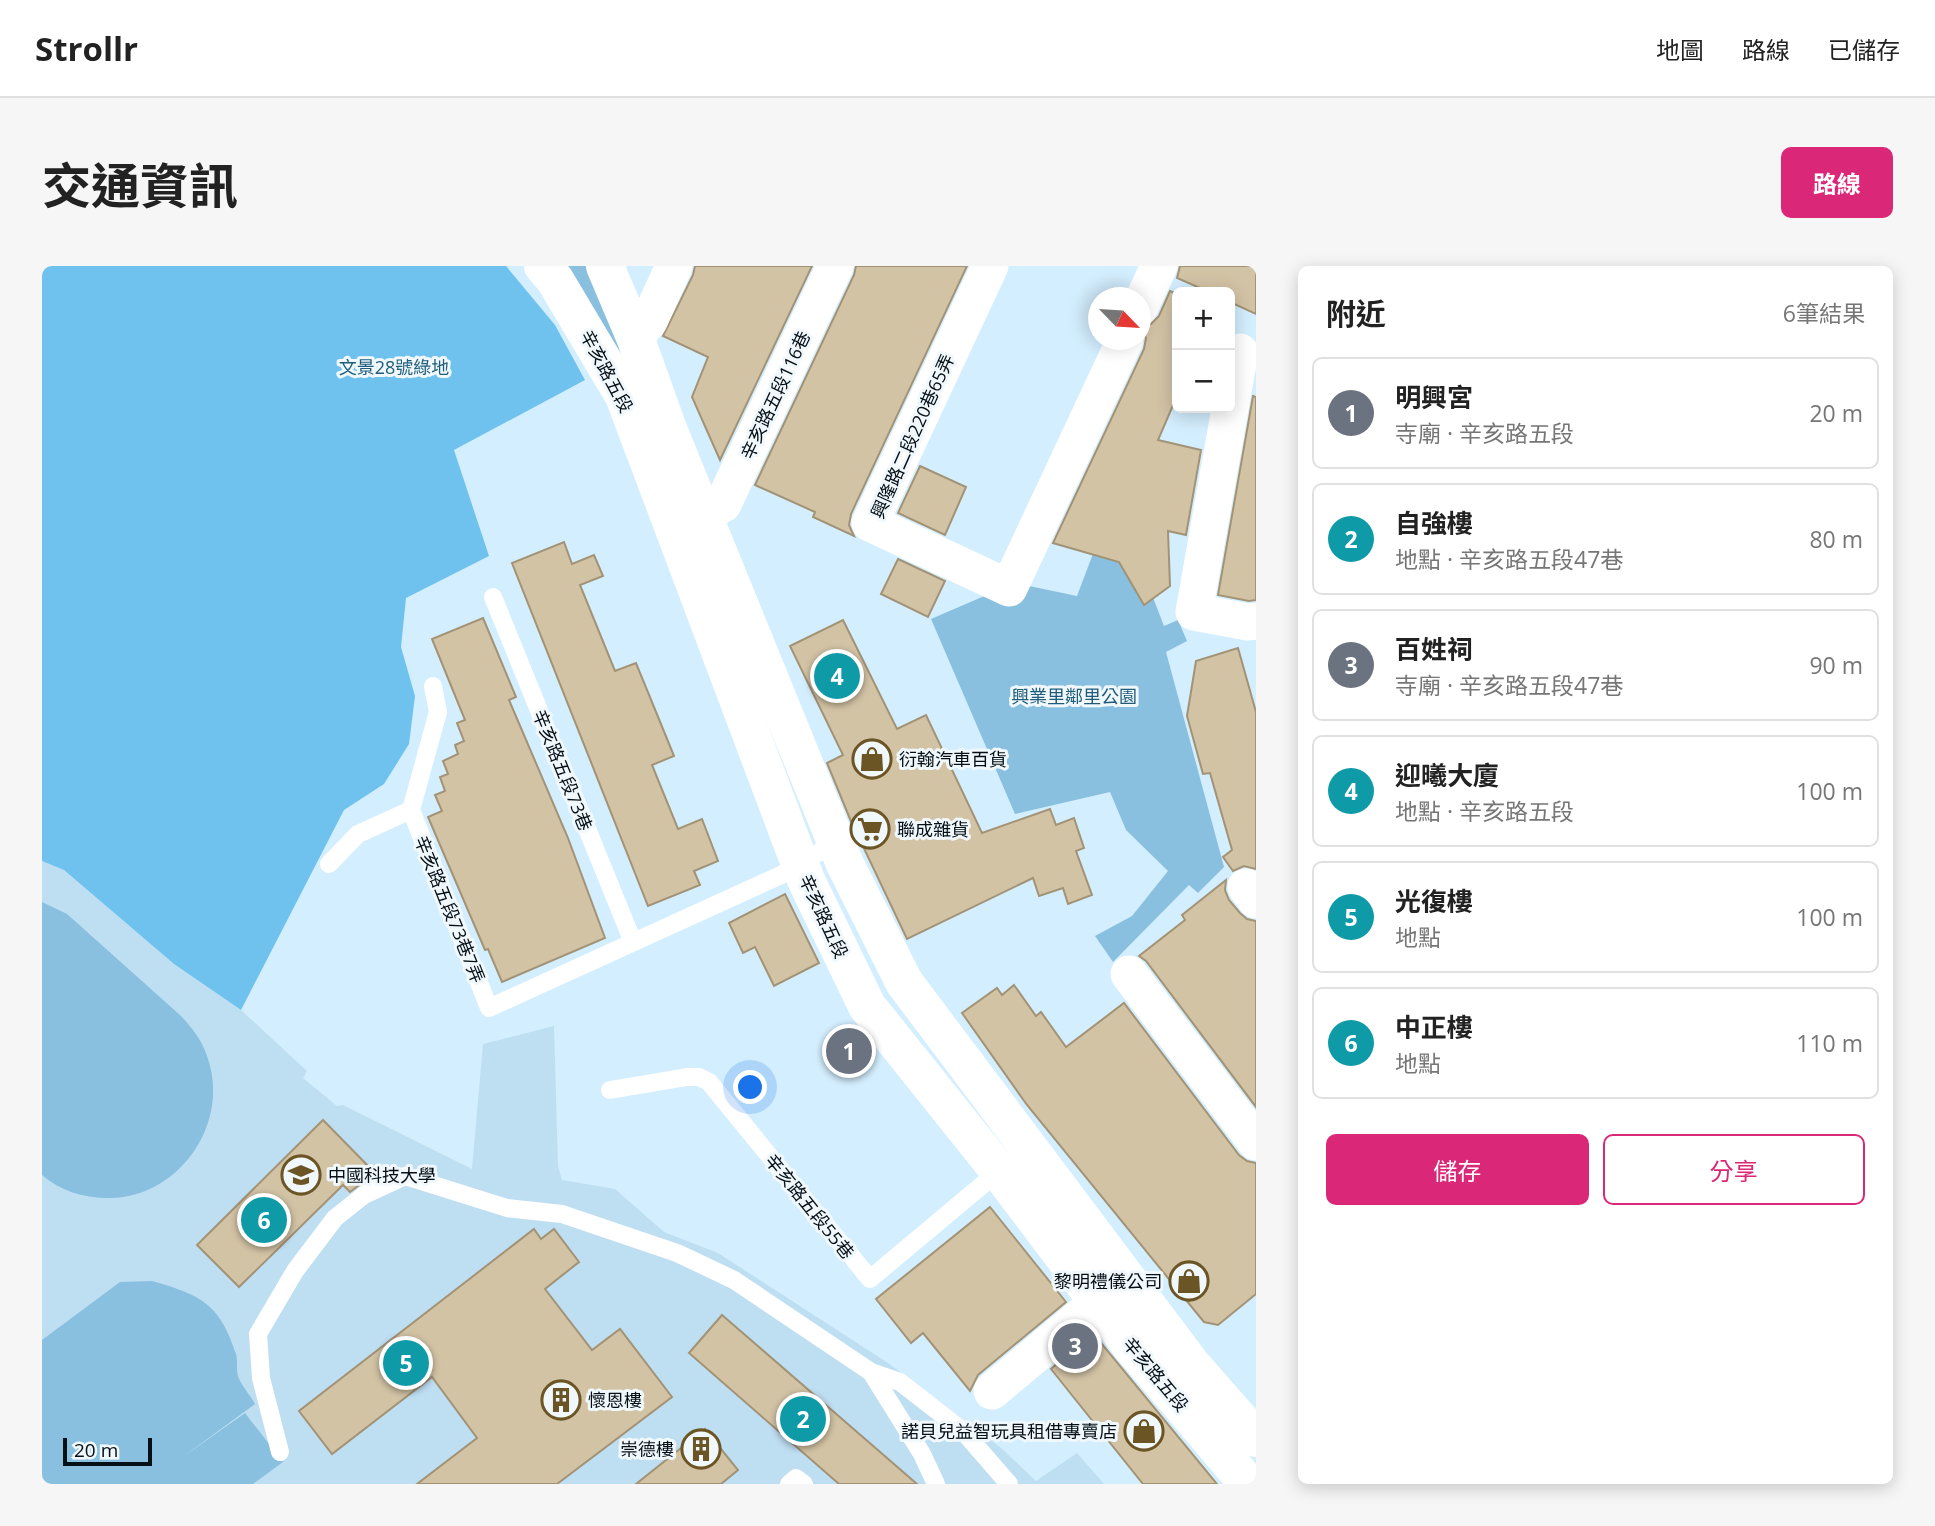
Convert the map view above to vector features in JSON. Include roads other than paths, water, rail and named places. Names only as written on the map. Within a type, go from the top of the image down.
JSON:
[{"type":"main road","name":"辛亥路五段","points":[[543,266],[555,280],[624,396],[800,864],[867,1006],[999,1171],[1132,1346],[1248,1484]]},
{"type":"main road","name":"辛亥路五段","points":[[605,266],[635,337],[668,429],[836,842],[904,982],[1191,1364],[1256,1438]]},
{"type":"street","points":[[635,337],[649,321],[674,266]]},
{"type":"street","name":"辛亥路五段116巷","points":[[704,514],[723,504],[835,266]]},
{"type":"street","name":"興隆路二段220巷65弄","points":[[990,266],[870,523],[1009,588],[1120,350]]},
{"type":"street","points":[[1150,287],[1160,266]]},
{"type":"street","points":[[1240,352],[1194,612],[1253,632]]},
{"type":"street","points":[[1129,974],[1256,1142]]},
{"type":"street","points":[[992,1391],[1098,1302]]},
{"type":"lane","name":"辛亥路五段73巷","points":[[493,597],[633,942]]},
{"type":"lane","points":[[329,864],[358,834],[411,810],[438,712],[433,685]]},
{"type":"lane","name":"辛亥路五段73巷7弄","points":[[411,810],[489,1008],[633,942]]},
{"type":"lane","points":[[633,942],[781,875],[836,842]]},
{"type":"lane","name":"辛亥路五段55巷","points":[[610,1090],[687,1077],[699,1077],[709,1082],[870,1279],[999,1171]]},
{"type":"lane","points":[[280,1452],[261,1378],[258,1334],[295,1271],[335,1218],[363,1195],[405,1176],[507,1208],[562,1214],[677,1253],[734,1280],[872,1372],[900,1382],[963,1431],[1009,1484]]},
{"type":"lane","points":[[872,1372],[922,1454],[936,1484]]},
{"type":"lane","points":[[789,1484],[796,1478],[804,1484]]},
{"type":"place","name":"迎曦大廈","points":[[837,676]]},
{"type":"place","name":"衍翰汽車百貨","points":[[872,759]]},
{"type":"place","name":"聯成雜貨","points":[[870,829]]},
{"type":"place","name":"明興宮","points":[[849,1051]]},
{"type":"place","name":"中國科技大學","points":[[301,1175]]},
{"type":"place","name":"中正樓","points":[[264,1220]]},
{"type":"place","name":"黎明禮儀公司","points":[[1189,1281]]},
{"type":"place","name":"百姓祠","points":[[1075,1346]]},
{"type":"place","name":"光復樓","points":[[406,1363]]},
{"type":"place","name":"懷恩樓","points":[[561,1400]]},
{"type":"place","name":"自強樓","points":[[803,1419]]},
{"type":"place","name":"諾貝兒益智玩具租借專賣店","points":[[1144,1431]]},
{"type":"place","name":"崇德樓","points":[[701,1449]]},
{"type":"park label","name":"文景28號綠地","points":[[394,367]]},
{"type":"park label","name":"興業里鄰里公園","points":[[1074,696]]}]
